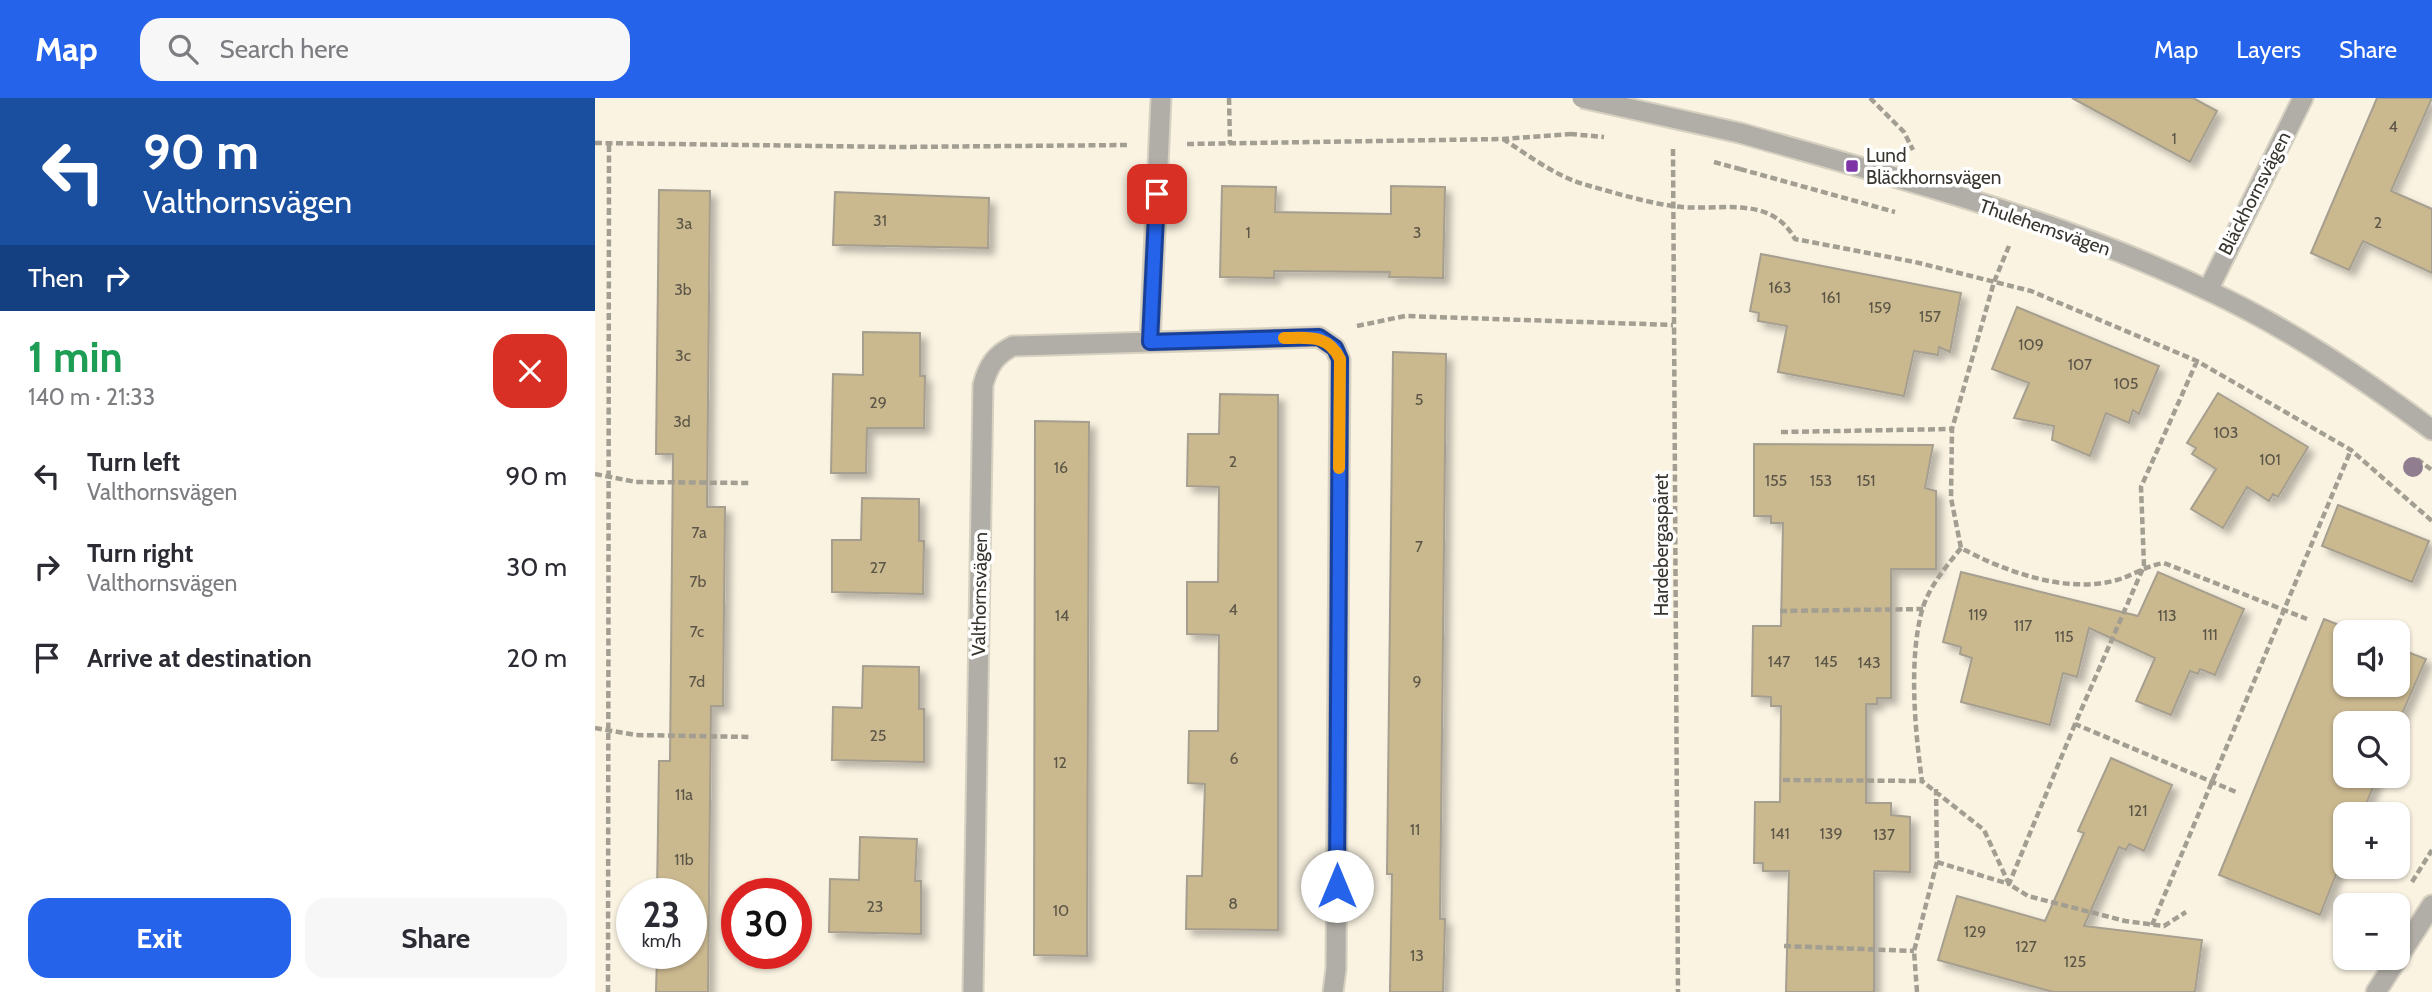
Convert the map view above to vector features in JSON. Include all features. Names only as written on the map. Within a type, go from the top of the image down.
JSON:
[{"type":"street","points":[[1150,342],[1161,98]]},
{"type":"street","name":"Thulehemsvägen","points":[[1582,98],[1740,134],[2050,225],[2208,290],[2369,383],[2432,430]]},
{"type":"street","name":"Bläckhornsvägen","points":[[2208,290],[2302,98]]},
{"type":"street","points":[[1319,337],[1335,348],[1340,359],[1336,969],[1333,992]]},
{"type":"street","name":"Valthornsvägen","points":[[973,992],[985,378],[994,359],[1013,346],[1319,337]]},
{"type":"street","points":[[2376,992],[2432,905]]},
{"type":"path","points":[[1229,98],[1230,144]]},
{"type":"path","points":[[1870,98],[1905,132],[1916,157]]},
{"type":"path","points":[[595,143],[897,147],[1230,144],[1503,139],[1570,134]]},
{"type":"path","points":[[1503,139],[1581,183],[1674,207],[1719,205],[1766,212],[1786,222],[1795,239],[1994,282],[2055,301],[2197,361],[2351,450],[2432,521]]},
{"type":"path","points":[[608,992],[606,728],[609,143]]},
{"type":"path","name":"Hardebergaspåret","points":[[1673,146],[1678,992]]},
{"type":"path","points":[[1741,169],[1898,213]]},
{"type":"path","points":[[1999,242],[2020,250]]},
{"type":"path","points":[[1922,781],[1916,740],[1915,674],[1923,609],[1935,581],[1961,548],[1951,498],[1952,429],[1994,282],[2009,246]]},
{"type":"path","points":[[1319,337],[1405,316],[1673,325]]},
{"type":"path","points":[[2009,884],[2144,566],[2141,487],[2197,361]]},
{"type":"path","points":[[1781,432],[1952,429]]},
{"type":"path","points":[[2152,925],[2351,450]]},
{"type":"path","points":[[2411,454],[2432,470]]},
{"type":"path","points":[[595,474],[607,474],[636,482],[749,483]]},
{"type":"path","points":[[1961,548],[1983,560],[2027,575],[2077,585],[2114,581],[2144,566],[2164,563],[2307,619]]},
{"type":"path","points":[[1780,611],[1923,609]]},
{"type":"path","points":[[2075,724],[2236,792]]},
{"type":"path","points":[[595,728],[636,735],[752,737]]},
{"type":"path","points":[[1783,780],[1922,781],[1936,789],[1984,830],[2009,884]]},
{"type":"path","points":[[1917,992],[1914,951],[1937,862],[1936,789]]},
{"type":"path","points":[[1937,862],[2009,884],[2028,896],[2152,925],[2164,926],[2186,912]]},
{"type":"path","points":[[1784,946],[1914,951]]},
{"type":"building","points":[[2072,98],[2193,98],[2217,111],[2190,162]]},
{"type":"building","points":[[2377,98],[2432,98],[2391,191],[2432,209],[2432,273],[2363,241],[2349,270],[2311,253]]},
{"type":"building","points":[[1222,186],[1276,187],[1275,212],[1391,214],[1391,186],[1445,187],[1443,278],[1389,277],[1390,272],[1274,271],[1274,278],[1220,277]]},
{"type":"building","points":[[659,190],[710,191],[707,507],[725,507],[723,706],[711,706],[708,992],[656,992],[657,969],[707,969],[707,878],[657,878],[659,761],[670,761],[673,454],[656,454]]},
{"type":"building","points":[[835,192],[989,198],[988,248],[833,245]]},
{"type":"building","points":[[1761,254],[1961,293],[1950,352],[1939,347],[1938,355],[1914,351],[1904,396],[1778,372],[1787,326],[1758,321],[1759,313],[1750,311]]},
{"type":"building","points":[[2017,307],[2159,366],[2139,414],[2133,410],[2129,423],[2106,413],[2090,456],[2052,440],[2054,426],[2014,418],[2029,383],[1992,369]]},
{"type":"building","points":[[863,332],[920,333],[920,376],[925,376],[924,428],[867,428],[866,473],[831,473],[833,374],[863,375]]},
{"type":"building","points":[[1393,352],[1446,354],[1440,919],[1445,919],[1443,992],[1390,992],[1392,874],[1387,874]]},
{"type":"building","points":[[2218,393],[2308,447],[2278,497],[2273,494],[2269,501],[2247,487],[2223,528],[2191,509],[2216,469],[2192,454],[2196,448],[2187,443]]},
{"type":"building","points":[[1220,394],[1278,395],[1278,930],[1186,929],[1187,876],[1202,876],[1205,784],[1188,783],[1189,731],[1218,731],[1219,635],[1187,634],[1187,582],[1218,582],[1219,487],[1187,486],[1188,434],[1219,434]]},
{"type":"building","points":[[1035,421],[1089,422],[1087,956],[1034,955]]},
{"type":"building","points":[[1754,444],[1933,445],[1925,488],[1936,491],[1936,569],[1891,569],[1891,698],[1877,698],[1877,704],[1866,704],[1866,803],[1891,803],[1891,815],[1910,817],[1910,872],[1874,871],[1874,992],[1786,992],[1789,871],[1763,871],[1763,863],[1754,863],[1755,802],[1780,802],[1781,706],[1771,706],[1771,697],[1752,696],[1753,626],[1781,626],[1783,523],[1771,523],[1771,516],[1754,516]]},
{"type":"building","points":[[862,498],[919,499],[919,541],[924,541],[923,594],[832,592],[832,540],[861,540]]},
{"type":"building","points":[[2338,505],[2429,541],[2412,582],[2322,546]]},
{"type":"building","points":[[1961,572],[2138,616],[2158,572],[2244,609],[2215,675],[2200,669],[2198,674],[2190,671],[2171,715],[2136,701],[2155,658],[2089,628],[2077,677],[2063,673],[2050,725],[1961,702],[1972,658],[1960,654],[1961,647],[1943,642]]},
{"type":"building","points":[[2324,619],[2333,623],[2333,697],[2409,697],[2403,711],[2333,711],[2333,788],[2373,788],[2367,802],[2333,802],[2334,879],[2320,915],[2219,875]]},
{"type":"building","points":[[2410,653],[2426,659],[2410,695]]},
{"type":"building","points":[[863,666],[919,667],[919,709],[924,709],[924,762],[832,760],[833,707],[862,708]]},
{"type":"building","points":[[2111,758],[2172,785],[2144,851],[2129,844],[2126,850],[2119,847],[2084,926],[2202,940],[2195,992],[2053,992],[1938,960],[1957,896],[2045,921],[2084,833],[2078,831]]},
{"type":"building","points":[[860,837],[917,839],[915,881],[921,881],[921,934],[829,932],[830,879],[859,880]]},
{"type":"slow traffic","points":[[1284,338],[1319,337],[1335,348],[1340,359],[1339,468]]},
{"type":"place","name":"Lund Bläckhornsvägen","points":[[1852,166]]},
{"type":"route","points":[[1157,194],[1150,342],[1319,337],[1335,348],[1340,359],[1337,886]]}]
